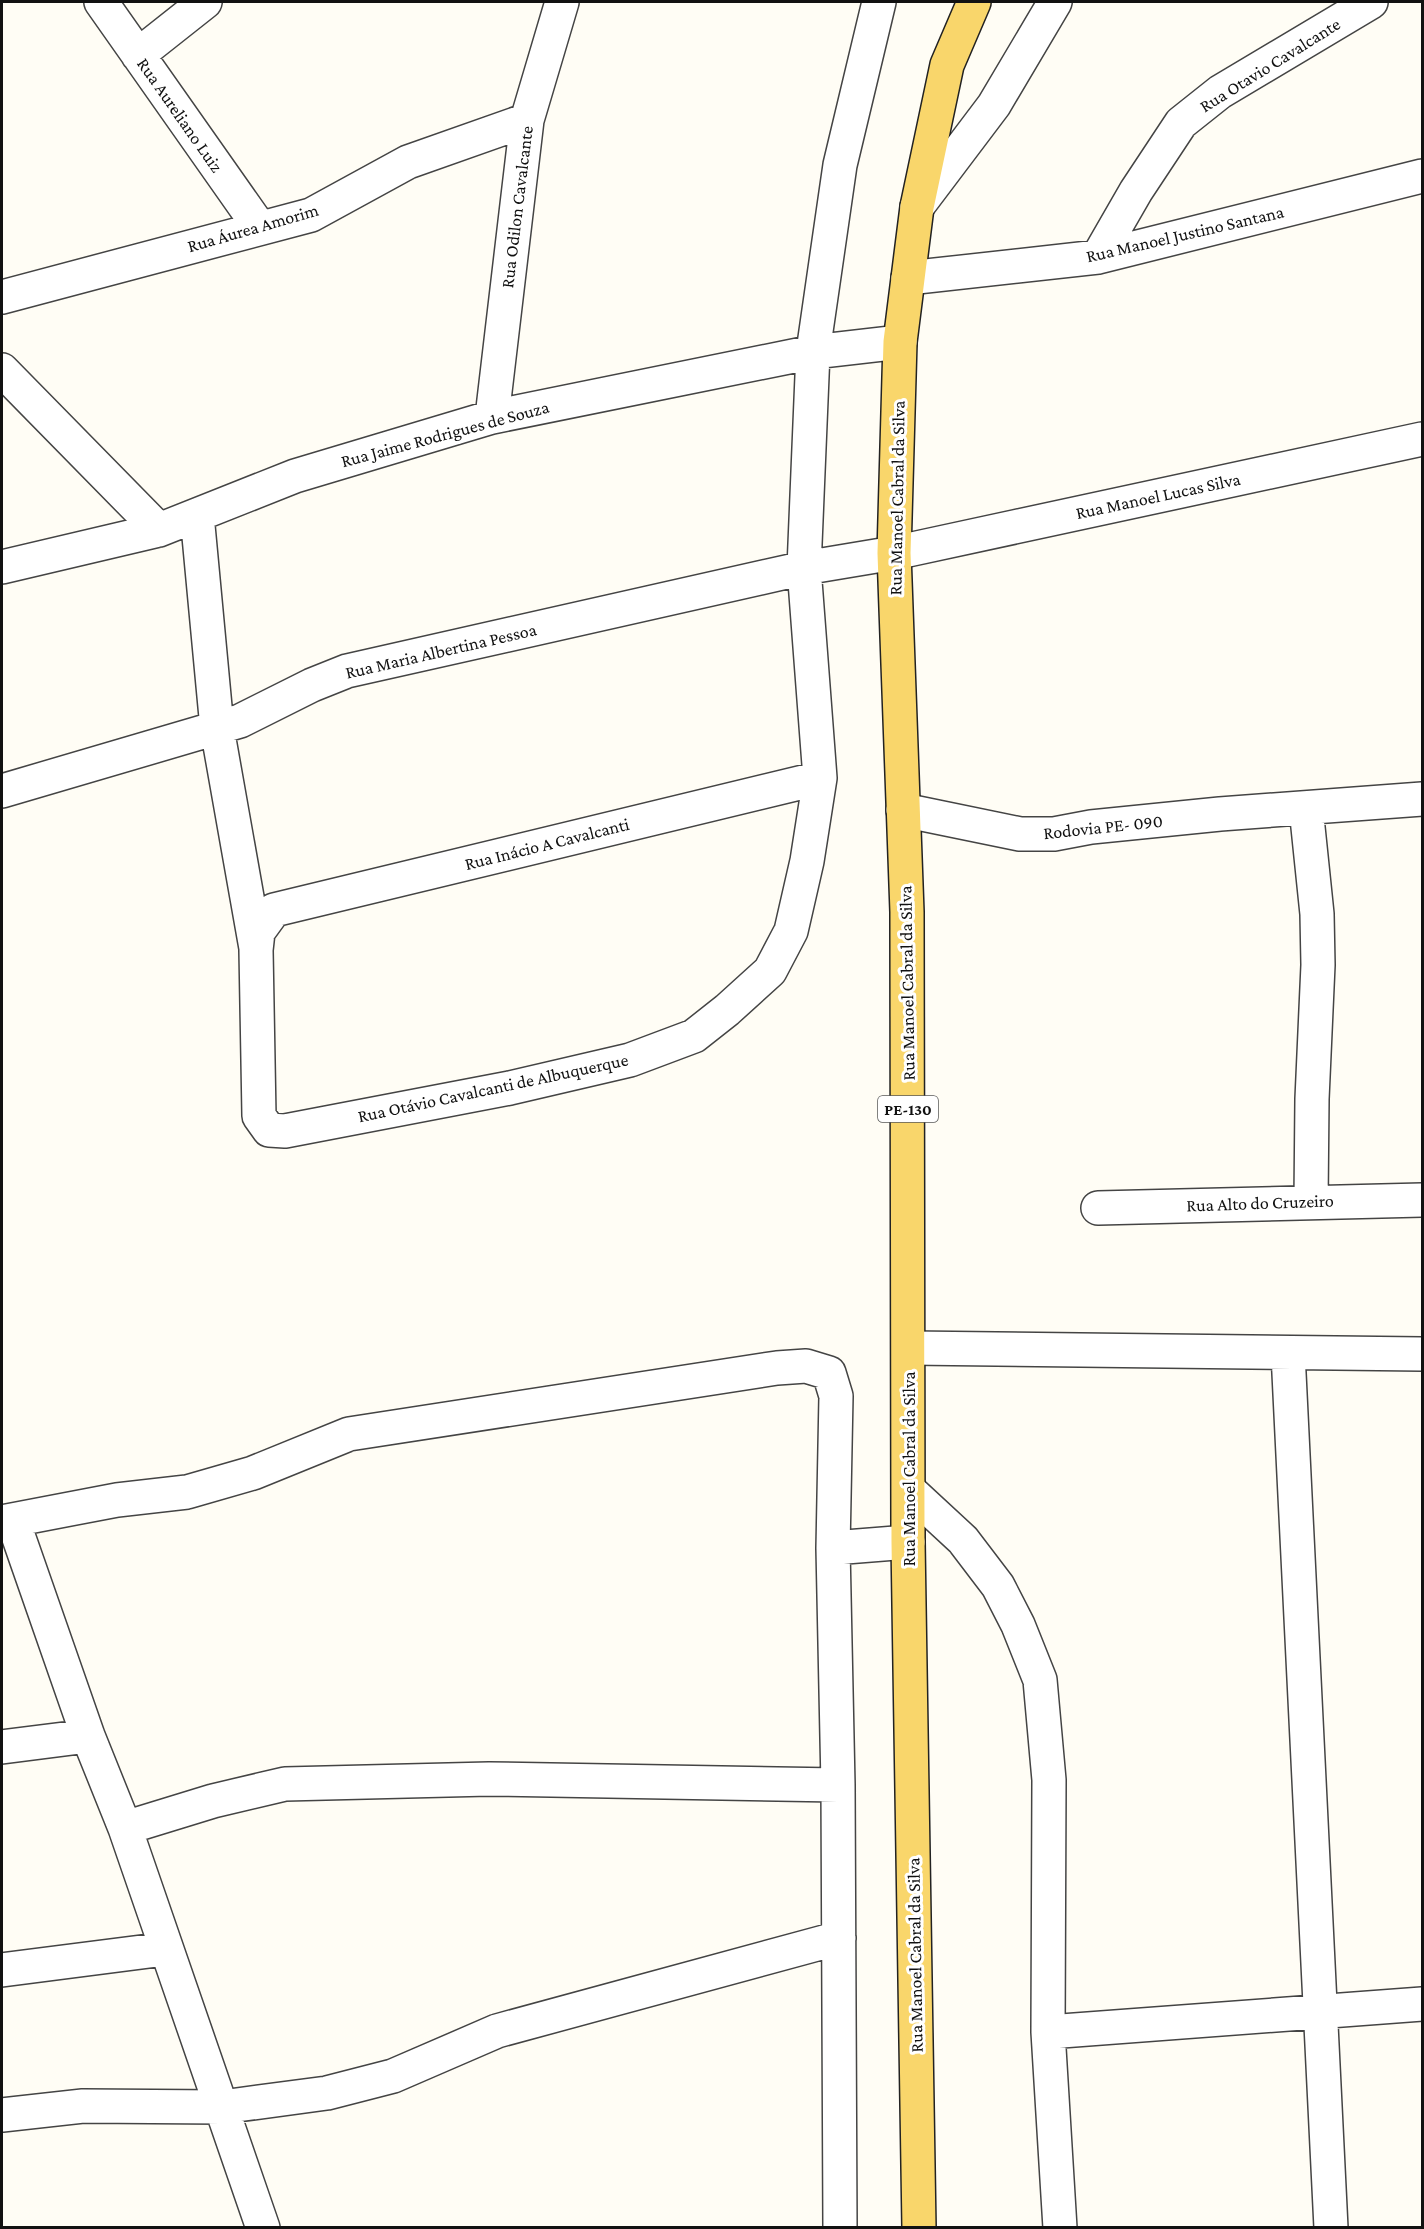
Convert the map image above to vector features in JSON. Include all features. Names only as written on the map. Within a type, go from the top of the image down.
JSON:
[{"type":"main road","name":"Rua Manoel Cabral da Silva","points":[[917,2224],[908,1542],[910,1348],[907,912],[894,553],[900,342],[917,207],[947,64],[974,2]]},
{"type":"street","name":"Rua Aureliano Luiz","points":[[101,2],[260,228]]},
{"type":"street","points":[[138,55],[205,2]]},
{"type":"street","name":"Rua Odilon Cavalcante","points":[[492,417],[527,120],[562,2]]},
{"type":"street","name":"Rua Otávio Cavalcanti de Albuquerque","points":[[256,950],[259,1116],[269,1130],[285,1131],[510,1088],[630,1060],[694,1036],[770,971],[791,931],[807,861],[820,778],[804,568],[813,352],[840,165],[879,2]]},
{"type":"street","points":[[917,207],[994,105],[1055,2]]},
{"type":"street","name":"Rua Otavio Cavalcante","points":[[1098,256],[1136,191],[1181,123],[1220,92],[1371,2]]},
{"type":"street","name":"Rua Áurea Amorim","points":[[2,297],[311,215],[408,162],[527,120]]},
{"type":"street","name":"Rua Manoel Justino Santana","points":[[908,278],[1098,256],[1422,176]]},
{"type":"street","name":"Rua Jaime Rodrigues de Souza","points":[[2,567],[159,530],[295,476],[492,417],[813,352],[900,342]]},
{"type":"street","points":[[2,370],[159,530]]},
{"type":"street","name":"Rua Manoel Lucas Silva","points":[[894,553],[1422,439]]},
{"type":"street","points":[[196,515],[217,728],[256,950]]},
{"type":"street","name":"Rua Maria Albertina Pessoa","points":[[2,791],[240,721],[312,685],[347,671],[804,568],[894,553]]},
{"type":"street","name":"Rua Inácio A Cavalcanti","points":[[256,950],[258,932],[274,910],[820,778]]},
{"type":"street","name":"Rodovia PE- 090","points":[[903,810],[1020,834],[1054,834],[1102,826],[1422,799]]},
{"type":"street","points":[[1306,808],[1317,914],[1318,965],[1312,1099],[1311,1201]]},
{"type":"street","name":"Rua Alto do Cruzeiro","points":[[1098,1208],[1422,1200]]},
{"type":"street","points":[[910,1348],[1422,1354]]},
{"type":"street","points":[[1288,1353],[1331,2228]]},
{"type":"street","points":[[263,2228],[125,1828],[7,1521],[117,1500],[187,1492],[253,1473],[349,1434],[806,1366],[829,1373],[836,1396],[832,1548],[838,1785],[840,2228]]},
{"type":"street","points":[[909,1490],[963,1540],[998,1586],[1018,1625],[1040,1680],[1048,1780],[1048,2032],[1060,2228]]},
{"type":"street","points":[[832,1548],[908,1542]]},
{"type":"street","points":[[2,1747],[88,1736]]},
{"type":"street","points":[[125,1828],[213,1801],[285,1784],[489,1779],[838,1785]]},
{"type":"street","points":[[2,2115],[83,2106],[222,2107],[327,2093],[393,2076],[498,2031],[839,1938]]},
{"type":"street","points":[[2,1970],[165,1949]]},
{"type":"street","points":[[1048,2032],[1422,2004]]}]
